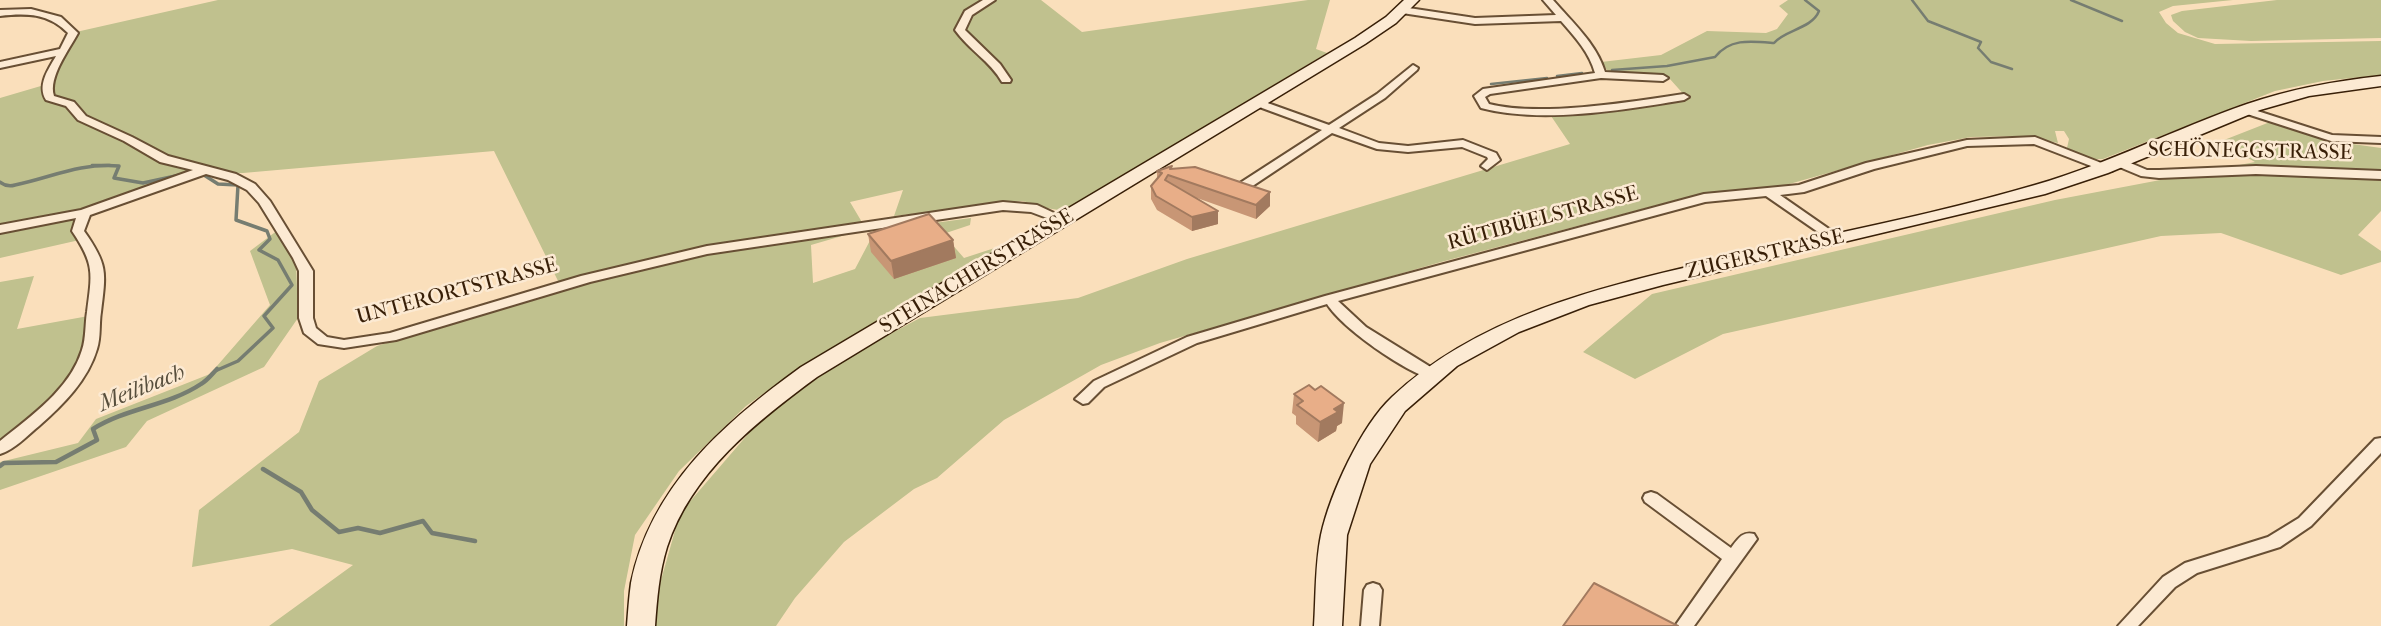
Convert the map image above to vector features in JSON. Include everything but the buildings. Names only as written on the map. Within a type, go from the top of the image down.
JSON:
[{"type":"main road","name":"STEINACHERSTRASSE","points":[[642,626],[643,587],[667,516],[693,475],[730,433],[763,404],[809,372],[1360,41],[1407,5]]},
{"type":"main road","name":"ZUGERSTRASSE","points":[[1328,626],[1328,574],[1338,519],[1356,465],[1386,418],[1432,374],[1458,354],[1504,328],[1567,304],[1660,279],[2004,200],[2114,165],[2245,110],[2313,90],[2381,81]]},
{"type":"street","points":[[990,0],[968,13],[960,30],[964,38],[1002,70],[1006,80]]},
{"type":"street","points":[[1548,0],[1590,51],[1601,75]]},
{"type":"street","name":"UNTERORTSTRASSE","points":[[0,13],[41,5],[64,22],[73,33],[49,79],[47,92],[50,98],[70,104],[82,118],[164,159],[232,177],[251,187],[264,201],[306,271],[306,318],[309,330],[323,341],[344,344],[391,337],[586,279],[707,250],[1003,206],[1033,208],[1063,220]]},
{"type":"street","points":[[1407,5],[1475,21],[1563,18]]},
{"type":"street","points":[[0,65],[64,51]]},
{"type":"street","points":[[1244,186],[1381,96],[1413,68]]},
{"type":"street","points":[[1663,78],[1601,75],[1487,91],[1480,94],[1480,101],[1489,108],[1509,112],[1641,104],[1684,97]]},
{"type":"street","points":[[1258,103],[1369,144],[1424,149],[1467,144],[1492,155],[1494,160],[1487,166]]},
{"type":"street","points":[[2245,110],[2330,138],[2381,140]]},
{"type":"street","name":"RÜTIBÜELSTRASSE","points":[[1083,399],[1099,384],[1192,340],[1329,299],[1704,198],[1800,189],[1893,159],[1984,141],[2035,140],[2086,159],[2114,165]]},
{"type":"street","name":"SCHÖNEGGSTRASSE","points":[[2114,165],[2159,174],[2256,170],[2381,174]]},
{"type":"street","points":[[0,229],[84,213],[103,204],[176,182],[202,171]]},
{"type":"street","points":[[1770,193],[1834,239]]},
{"type":"street","points":[[0,449],[32,423],[66,388],[85,363],[91,346],[99,269],[96,256],[78,231],[84,213]]},
{"type":"street","points":[[1329,299],[1340,314],[1405,360],[1432,374]]},
{"type":"street","points":[[2127,626],[2169,582],[2192,568],[2274,542],[2305,522],[2381,443]]},
{"type":"street","points":[[1651,498],[1733,558]]},
{"type":"street","points":[[1684,626],[1748,539]]},
{"type":"street","points":[[1370,626],[1373,590]]},
{"type":"green space","points":[[218,0],[1041,0],[1082,32],[1308,0],[1330,0],[1316,49],[1327,53],[1065,210],[1022,201],[894,216],[903,190],[850,202],[866,229],[811,245],[813,283],[855,269],[875,231],[971,218],[970,225],[943,234],[964,258],[1010,243],[784,379],[746,406],[679,471],[635,535],[624,591],[624,626],[269,626],[353,565],[292,549],[192,567],[199,510],[299,432],[319,381],[377,346],[562,289],[494,151],[243,173],[191,173],[88,207],[84,213],[84,239],[0,258],[0,98],[51,83],[76,32]]},
{"type":"green space","points":[[1788,0],[2233,0],[2173,6],[2159,12],[2166,23],[2178,33],[2215,44],[2381,41],[2381,75],[2323,81],[2275,91],[2103,159],[2091,159],[2067,148],[2069,139],[2064,131],[2055,131],[2058,143],[2026,136],[1971,137],[1928,145],[1775,188],[1695,195],[1441,262],[1160,343],[1101,365],[1004,420],[937,478],[914,489],[844,542],[795,598],[776,626],[648,626],[680,513],[761,419],[847,357],[920,318],[1078,298],[1187,259],[1570,144],[1551,116],[1629,110],[1687,98],[1669,78],[1610,74],[1601,62],[1661,55],[1707,31],[1766,33],[1777,29],[1788,14],[1779,6]]},
{"type":"green space","points":[[2277,0],[2381,0],[2381,38],[2251,41],[2198,38],[2185,32],[2173,21],[2171,15],[2182,11]]},
{"type":"green space","points":[[2270,122],[2331,141],[2381,148],[2381,211],[2358,235],[2381,251],[2381,262],[2341,275],[2221,233],[2161,236],[1723,334],[1635,379],[1583,352],[1652,294],[2055,200],[2255,162],[2219,142]]},
{"type":"green space","points":[[278,230],[296,260],[298,318],[264,367],[147,421],[126,447],[0,490],[0,462],[78,443],[96,419],[210,374],[270,305],[250,251]]},
{"type":"green space","points":[[34,276],[17,329],[94,315],[91,346],[66,388],[0,449],[0,282]]},
{"type":"waterway","points":[[1612,70],[1667,66],[1715,57],[1727,47],[1742,42],[1774,43],[1815,17],[1819,11],[1805,0]]},
{"type":"waterway","points":[[1912,0],[1928,21],[1981,42],[1978,48],[1991,62],[2012,69]]},
{"type":"waterway","points":[[2071,0],[2122,21]]},
{"type":"waterway","points":[[1557,76],[1582,73]]},
{"type":"waterway","points":[[1491,84],[1547,78]]},
{"type":"waterway","name":"Meilibach","points":[[92,165],[110,165]]},
{"type":"waterway","name":"Meilibach","points":[[0,182],[11,186],[78,169],[104,166],[119,166],[114,178],[143,183],[180,175]]},
{"type":"waterway","name":"Meilibach","points":[[204,175],[218,184],[238,185],[236,220],[267,231],[270,239],[259,250],[278,260],[292,285],[264,316],[273,328],[238,361],[215,371]]},
{"type":"waterway","name":"Meilibach","points":[[0,466],[4,463],[56,462],[97,440],[93,429],[119,416],[188,391],[215,371]]},
{"type":"waterway","points":[[263,469],[301,492],[312,510],[339,532],[358,528],[380,533],[423,521],[432,533],[475,541]]}]
